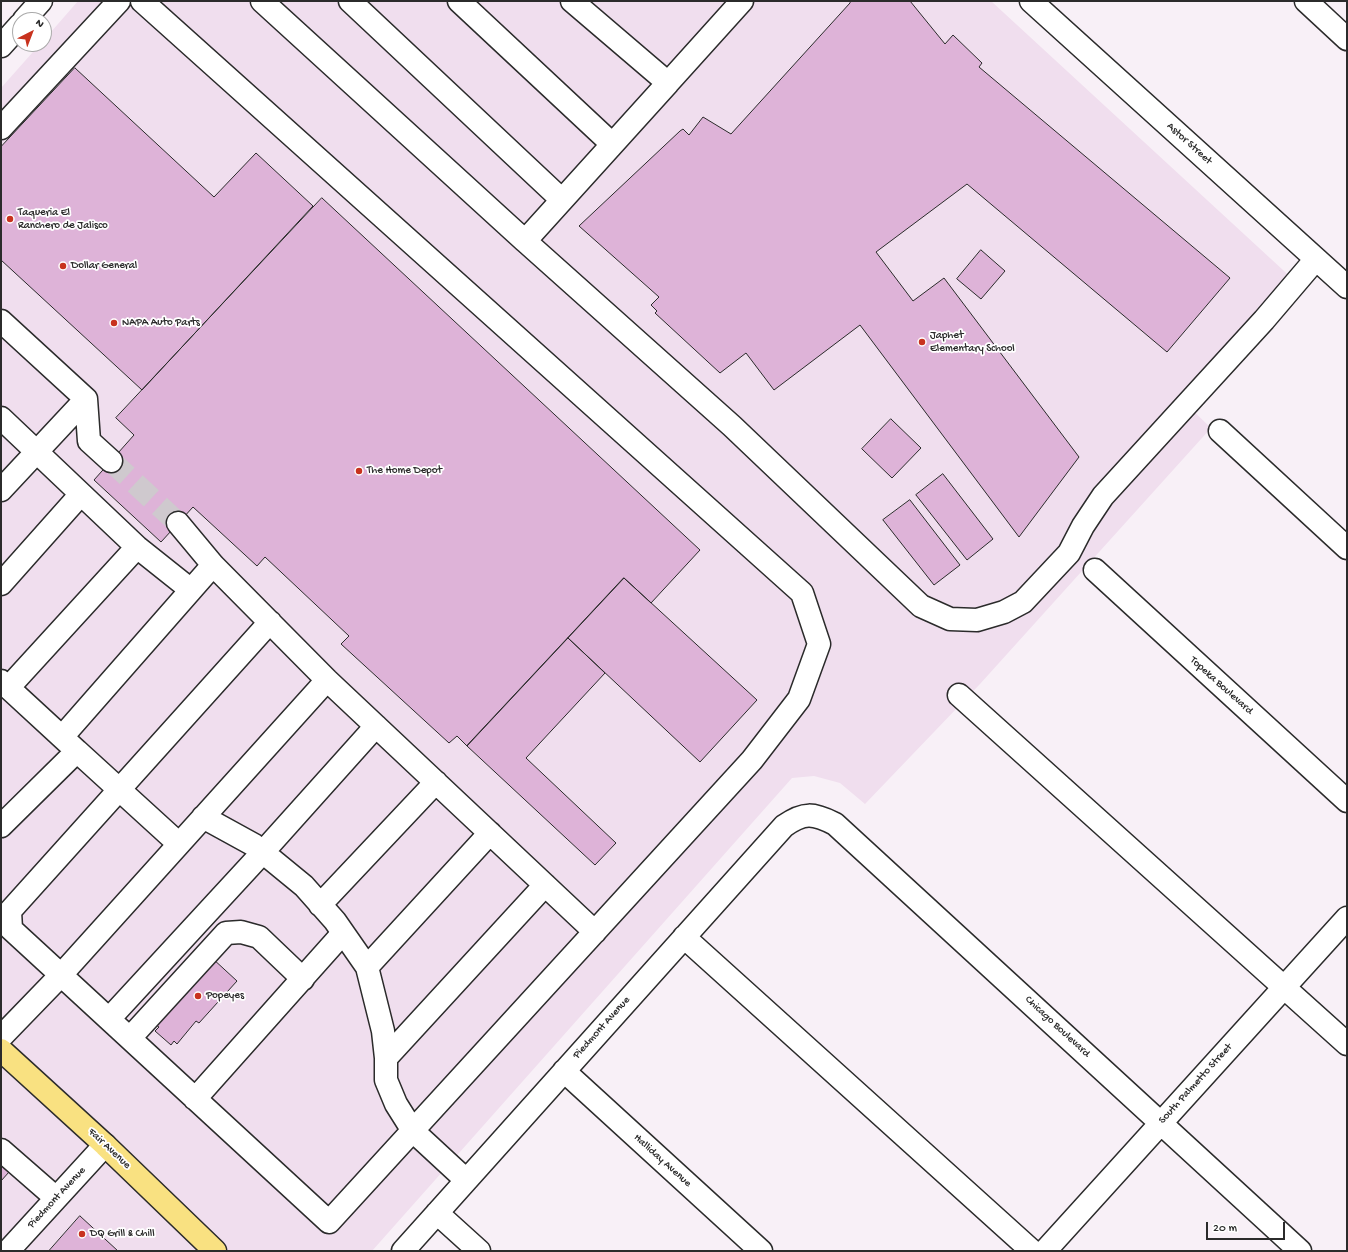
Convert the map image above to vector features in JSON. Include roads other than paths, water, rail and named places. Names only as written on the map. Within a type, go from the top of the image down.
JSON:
[{"type":"main road","name":"Fair Avenue","points":[[1,1050],[105,1145],[215,1251]]},
{"type":"street","points":[[30,12],[41,1]]},
{"type":"street","points":[[1,128],[119,1]]},
{"type":"street","points":[[142,1],[802,593],[818,644],[799,699],[752,760],[329,1222],[10,929],[10,911],[270,622]]},
{"type":"street","points":[[263,1],[525,241],[732,426],[921,606],[950,619],[977,620],[1004,612],[1023,602],[1069,554],[1083,526],[1103,496],[1258,326],[1316,259]]},
{"type":"street","points":[[350,1],[562,200]]},
{"type":"street","points":[[459,1],[612,144]]},
{"type":"street","points":[[572,1],[668,83]]},
{"type":"street","points":[[525,241],[742,1]]},
{"type":"street","name":"Astor Street","points":[[1031,1],[1347,287]]},
{"type":"street","points":[[1306,1],[1347,38]]},
{"type":"street","points":[[1,321],[86,399],[89,441],[111,461]]},
{"type":"street","points":[[1,490],[86,399]]},
{"type":"street","points":[[1,418],[38,451],[137,547],[191,590]]},
{"type":"street","points":[[1220,431],[1347,548]]},
{"type":"street","points":[[1,584],[81,494]]},
{"type":"street","points":[[178,523],[213,565],[327,680],[595,932]]},
{"type":"street","points":[[137,547],[5,685],[179,844]]},
{"type":"street","points":[[1,826],[70,744],[191,590],[213,565]]},
{"type":"street","name":"Topeka Boulevard","points":[[1094,570],[1347,801]]},
{"type":"street","points":[[1,1037],[61,975],[327,680]]},
{"type":"street","points":[[960,695],[1347,1044]]},
{"type":"street","points":[[108,1019],[263,852],[376,726]]},
{"type":"street","points":[[320,905],[436,782]]},
{"type":"street","name":"Piedmont Avenue","points":[[403,1251],[784,826],[797,817],[808,816]]},
{"type":"street","name":"Chicago Boulevard","points":[[808,816],[820,816],[835,824],[1300,1251]]},
{"type":"street","points":[[203,817],[254,845],[263,852],[304,886],[343,933],[367,967],[383,1031],[386,1058],[386,1080],[396,1104],[413,1131],[466,1180]]},
{"type":"street","points":[[367,967],[490,833]]},
{"type":"street","points":[[386,1058],[545,885]]},
{"type":"street","name":"South Palmetto Street","points":[[1045,1251],[1347,918]]},
{"type":"street","points":[[130,1038],[226,933],[241,932],[259,937],[303,978]]},
{"type":"street","points":[[195,1099],[343,933]]},
{"type":"street","points":[[684,937],[1032,1251]]},
{"type":"street","name":"Halliday Avenue","points":[[564,1071],[761,1251]]},
{"type":"street","name":"Piedmont Avenue","points":[[8,1251],[105,1145]]},
{"type":"street","points":[[1,1150],[56,1198]]},
{"type":"street","points":[[437,1213],[479,1251]]},
{"type":"tunnel","points":[[111,461],[178,523]]},
{"type":"place","name":"Taqueria El Ranchero de Jalisco","points":[[10,219]]},
{"type":"place","name":"Dollar General","points":[[63,266]]},
{"type":"place","name":"NAPA Auto Parts","points":[[114,323]]},
{"type":"place","name":"Japhet Elementary School","points":[[922,342]]},
{"type":"place","name":"The Home Depot","points":[[359,471]]},
{"type":"place","name":"Popeyes","points":[[198,996]]},
{"type":"place","name":"DQ Grill & Chill","points":[[82,1234]]}]
